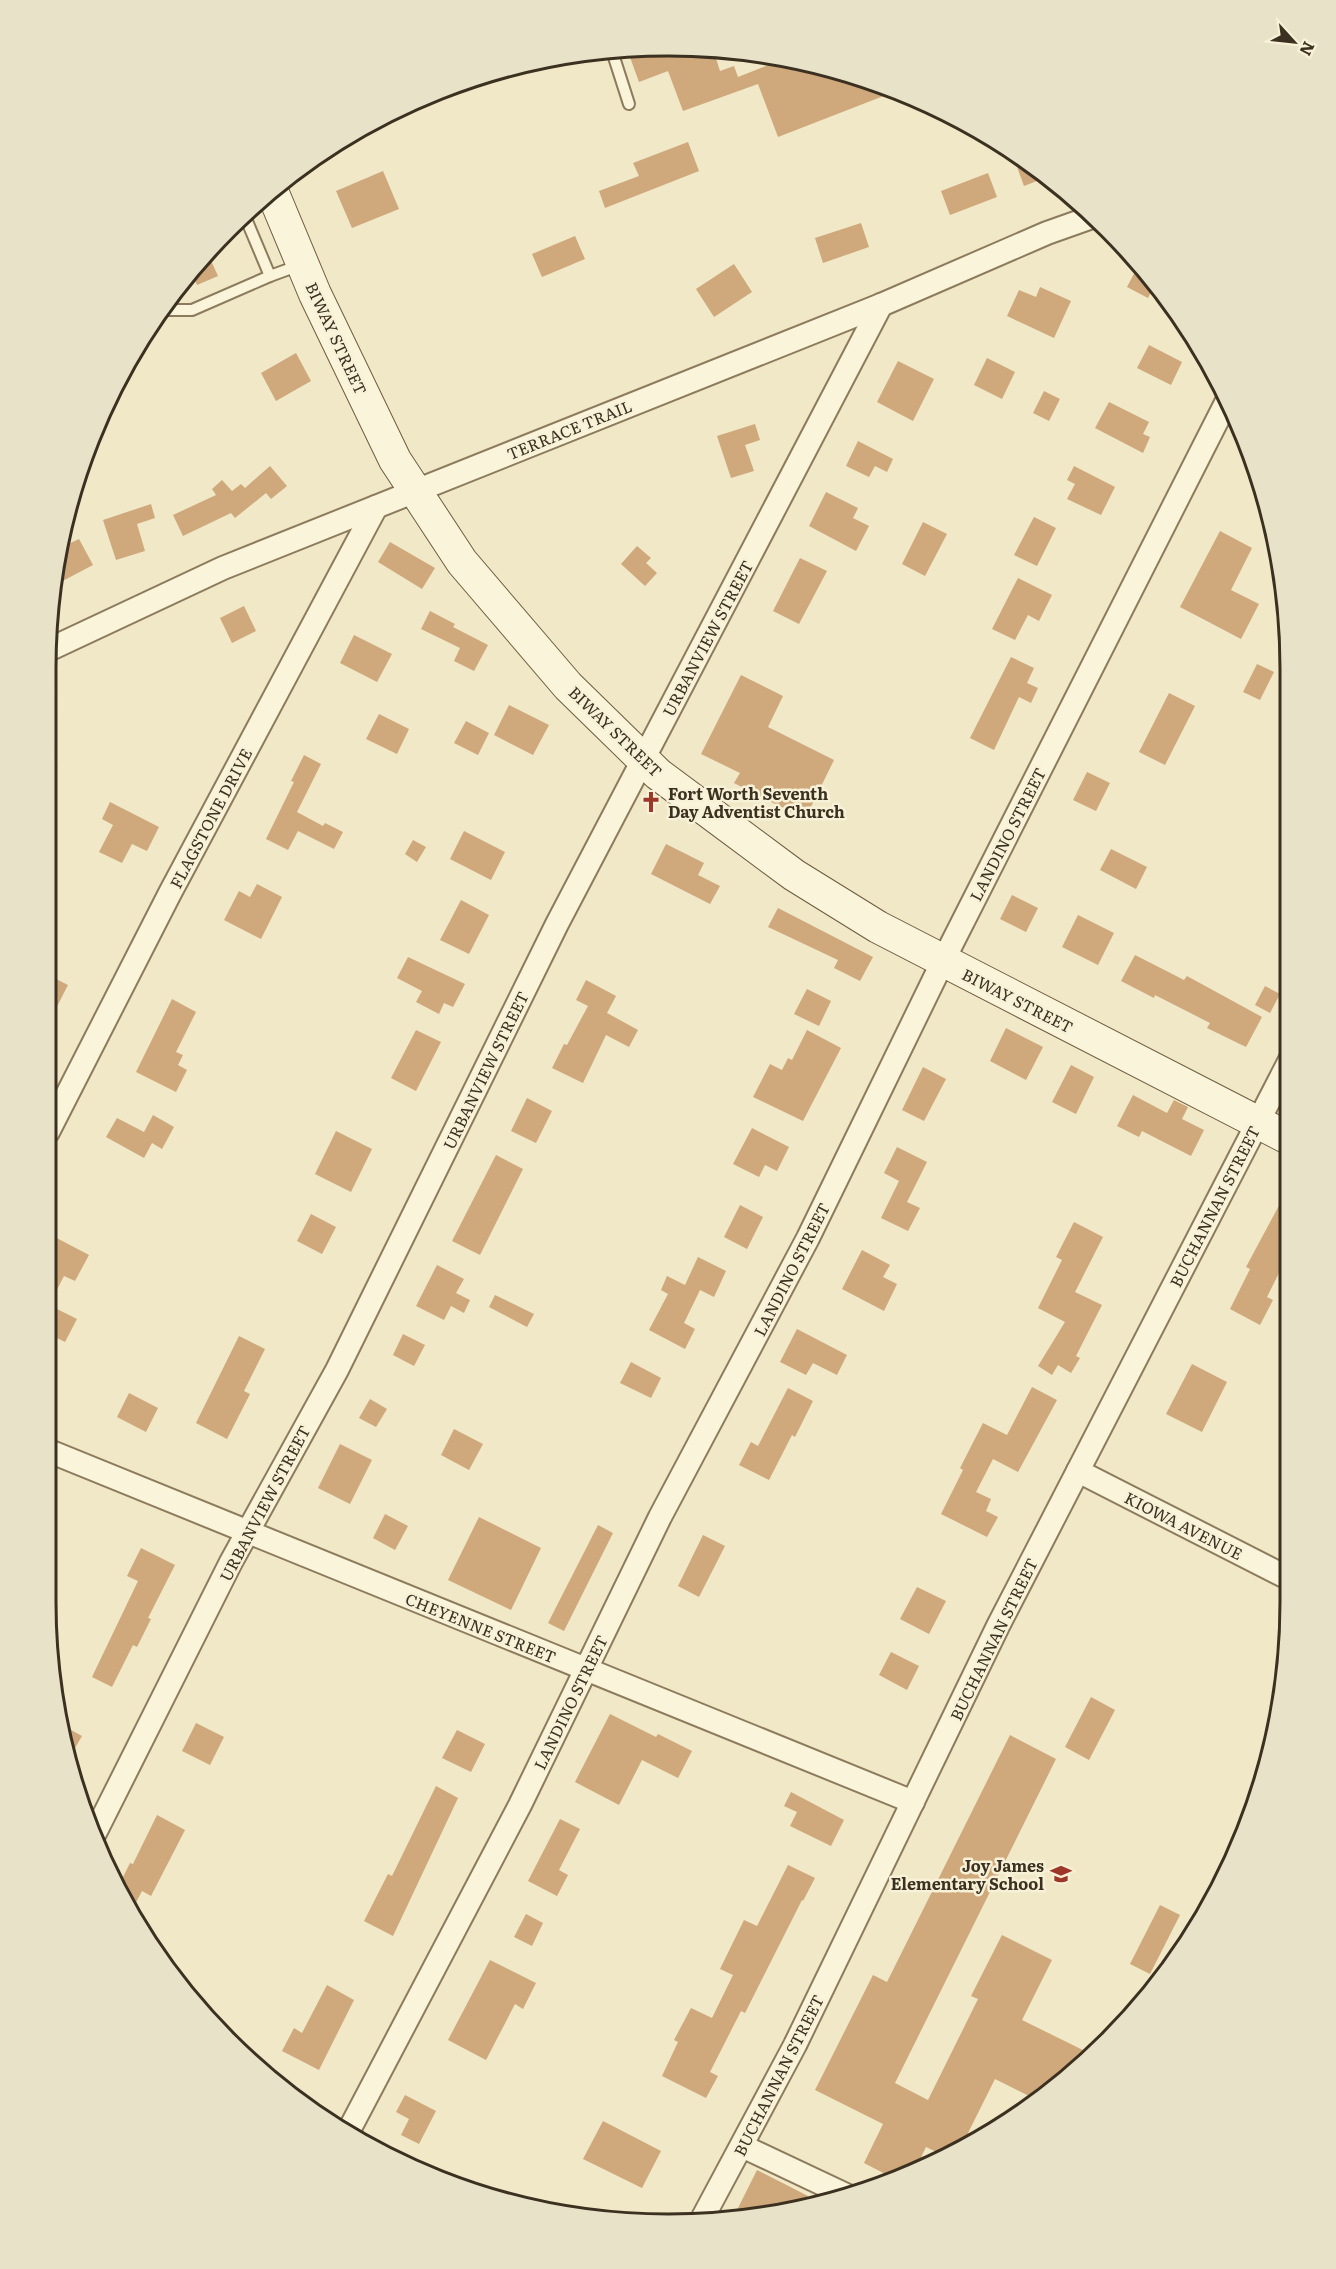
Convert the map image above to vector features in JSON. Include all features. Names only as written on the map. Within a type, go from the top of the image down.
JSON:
[{"type":"street","name":"BIWAY STREET","points":[[275,198],[302,264],[394,460],[462,562],[568,686],[658,774],[794,875],[878,927],[1280,1134]]},
{"type":"street","name":"TERRACE TRAIL","points":[[57,646],[223,568],[880,305],[1047,233],[1085,220]]},
{"type":"street","name":"URBANVIEW STREET","points":[[99,1826],[248,1532],[337,1370],[557,924],[880,305]]},
{"type":"street","name":"LANDINO STREET","points":[[352,2125],[514,1816],[660,1517],[808,1238],[942,961],[1222,409]]},
{"type":"street","name":"FLAGSTONE DRIVE","points":[[56,1116],[170,893],[376,507]]},
{"type":"street","name":"BUCHANNAN STREET","points":[[706,2212],[801,2035],[998,1626],[1280,1079]]},
{"type":"street","name":"CHEYENNE STREET","points":[[56,1453],[913,1802]]},
{"type":"street","name":"KIOWA AVENUE","points":[[1078,1471],[1280,1574]]},
{"type":"street","points":[[742,2146],[836,2190]]},
{"type":"lane","points":[[614,58],[629,104]]},
{"type":"lane","points":[[248,223],[270,276]]},
{"type":"lane","points":[[172,310],[192,310],[302,264]]},
{"type":"building","points":[[630,57],[708,57],[716,58],[720,71],[734,66],[738,77],[770,64],[827,76],[885,96],[778,137],[758,84],[683,111],[668,71],[639,82]]},
{"type":"building","points":[[688,142],[699,171],[605,208],[599,191],[639,176],[633,163]]},
{"type":"building","points":[[1016,165],[1039,180],[1024,186]]},
{"type":"building","points":[[383,171],[399,209],[352,228],[336,191]]},
{"type":"building","points":[[988,173],[997,197],[950,215],[941,191]]},
{"type":"building","points":[[861,223],[869,247],[823,263],[815,238]]},
{"type":"building","points":[[575,236],[585,259],[542,277],[532,254]]},
{"type":"building","points":[[211,260],[218,276],[197,285],[195,279]]},
{"type":"building","points":[[734,264],[752,292],[714,317],[696,289]]},
{"type":"building","points":[[1135,272],[1151,292],[1148,298],[1127,287]]},
{"type":"building","points":[[1040,287],[1071,301],[1054,338],[1007,316],[1019,290],[1036,297]]},
{"type":"building","points":[[1149,345],[1182,362],[1171,385],[1137,368]]},
{"type":"building","points":[[296,353],[311,381],[276,401],[261,373]]},
{"type":"building","points":[[987,358],[1015,372],[1002,399],[974,385]]},
{"type":"building","points":[[898,361],[934,379],[913,421],[877,402]]},
{"type":"building","points":[[1044,391],[1060,399],[1049,421],[1033,413]]},
{"type":"building","points":[[1109,402],[1149,422],[1143,434],[1150,437],[1143,453],[1095,428]]},
{"type":"building","points":[[755,424],[760,440],[745,445],[754,471],[731,478],[717,436]]},
{"type":"building","points":[[858,441],[893,459],[887,472],[875,466],[869,477],[846,466]]},
{"type":"building","points":[[270,466],[287,486],[271,499],[266,493],[235,518],[231,513],[183,536],[173,515],[216,495],[212,489],[222,480],[232,491],[241,484],[245,488]]},
{"type":"building","points":[[1074,466],[1115,487],[1101,515],[1067,499],[1075,484],[1067,480]]},
{"type":"building","points":[[826,492],[858,508],[853,518],[869,526],[856,551],[809,526]]},
{"type":"building","points":[[151,504],[155,518],[137,524],[145,551],[116,560],[103,520]]},
{"type":"building","points":[[1034,517],[1056,528],[1037,566],[1014,555]]},
{"type":"building","points":[[923,522],[947,534],[925,576],[902,564]]},
{"type":"building","points":[[1220,531],[1252,548],[1231,590],[1259,604],[1241,639],[1180,607]]},
{"type":"building","points":[[79,539],[93,565],[62,581],[67,549],[68,544]]},
{"type":"building","points":[[390,542],[435,568],[422,589],[378,562]]},
{"type":"building","points":[[637,546],[651,558],[646,563],[657,573],[645,586],[621,564]]},
{"type":"building","points":[[800,558],[827,571],[799,624],[773,611]]},
{"type":"building","points":[[1018,578],[1052,595],[1039,621],[1028,615],[1015,640],[992,629]]},
{"type":"building","points":[[244,606],[256,631],[232,643],[220,618]]},
{"type":"building","points":[[430,611],[455,624],[453,627],[488,645],[474,671],[454,661],[460,648],[421,629]]},
{"type":"building","points":[[354,635],[392,654],[377,682],[340,663]]},
{"type":"building","points":[[1011,657],[1034,668],[1027,683],[1038,688],[1031,703],[1019,697],[994,750],[970,738]]},
{"type":"building","points":[[1257,664],[1274,672],[1260,700],[1243,692]]},
{"type":"building","points":[[741,675],[783,696],[768,727],[834,760],[805,819],[734,783],[740,773],[701,754]]},
{"type":"building","points":[[1169,693],[1195,706],[1165,765],[1139,752]]},
{"type":"building","points":[[509,705],[549,725],[533,755],[494,735]]},
{"type":"building","points":[[379,714],[409,729],[397,754],[366,739]]},
{"type":"building","points":[[466,721],[489,733],[478,755],[454,743]]},
{"type":"building","points":[[304,755],[321,764],[297,812],[323,826],[325,823],[343,832],[334,849],[298,831],[288,850],[266,839],[294,782],[291,781]]},
{"type":"building","points":[[1087,772],[1110,783],[1096,811],[1073,800]]},
{"type":"building","points":[[110,802],[159,827],[147,851],[132,844],[122,863],[99,852],[113,825],[102,819]]},
{"type":"building","points":[[464,831],[505,852],[491,880],[450,859]]},
{"type":"building","points":[[413,840],[426,847],[417,862],[405,854]]},
{"type":"building","points":[[666,844],[704,863],[698,875],[720,886],[710,904],[651,874]]},
{"type":"building","points":[[1111,849],[1147,867],[1136,889],[1100,870]]},
{"type":"building","points":[[257,884],[282,897],[261,939],[224,920],[239,891],[250,897]]},
{"type":"building","points":[[1012,895],[1038,908],[1026,932],[1000,919]]},
{"type":"building","points":[[461,900],[489,915],[469,954],[440,940]]},
{"type":"building","points":[[778,908],[873,957],[860,981],[834,968],[838,960],[768,927]]},
{"type":"building","points":[[1078,915],[1114,933],[1098,965],[1062,947]]},
{"type":"building","points":[[1135,955],[1184,980],[1187,976],[1262,1017],[1246,1047],[1207,1028],[1210,1023],[1155,995],[1154,998],[1121,981]]},
{"type":"building","points":[[408,957],[465,984],[453,1007],[444,1003],[439,1014],[416,1002],[422,991],[397,978]]},
{"type":"building","points":[[56,979],[68,985],[56,1008]]},
{"type":"building","points":[[586,980],[616,996],[607,1013],[638,1030],[629,1047],[606,1035],[583,1083],[552,1068],[588,1006],[576,1000]]},
{"type":"building","points":[[1265,986],[1280,994],[1270,1013],[1255,1005]]},
{"type":"building","points":[[807,989],[831,1001],[819,1026],[794,1014]]},
{"type":"building","points":[[172,999],[196,1012],[176,1052],[183,1055],[178,1065],[187,1070],[176,1092],[136,1072]]},
{"type":"building","points":[[1006,1028],[1043,1047],[1026,1080],[990,1061]]},
{"type":"building","points":[[416,1030],[441,1042],[416,1091],[391,1078]]},
{"type":"building","points":[[807,1030],[841,1048],[803,1121],[753,1097],[770,1064],[782,1070],[788,1058],[792,1060]]},
{"type":"building","points":[[1071,1065],[1094,1077],[1076,1114],[1052,1102]]},
{"type":"building","points":[[923,1067],[946,1079],[924,1121],[902,1110]]},
{"type":"building","points":[[1133,1095],[1167,1113],[1174,1100],[1188,1107],[1182,1119],[1204,1130],[1191,1156],[1142,1131],[1139,1137],[1117,1126]]},
{"type":"building","points":[[527,1098],[552,1111],[536,1143],[511,1131]]},
{"type":"building","points":[[153,1115],[174,1127],[162,1149],[152,1143],[144,1158],[106,1137],[117,1118],[144,1132]]},
{"type":"building","points":[[752,1128],[789,1147],[777,1171],[765,1165],[759,1177],[733,1164]]},
{"type":"building","points":[[336,1131],[372,1149],[351,1192],[315,1174]]},
{"type":"building","points":[[897,1147],[927,1162],[907,1202],[920,1208],[908,1231],[881,1218],[899,1181],[884,1173]]},
{"type":"building","points":[[496,1155],[523,1169],[480,1255],[452,1241]]},
{"type":"building","points":[[1280,1204],[1280,1271],[1267,1297],[1273,1300],[1260,1325],[1230,1309],[1250,1269],[1246,1267]]},
{"type":"building","points":[[740,1205],[763,1217],[747,1249],[724,1237]]},
{"type":"building","points":[[311,1214],[336,1227],[322,1254],[297,1241]]},
{"type":"building","points":[[1074,1222],[1103,1237],[1075,1292],[1102,1305],[1076,1356],[1080,1358],[1071,1373],[1058,1365],[1052,1375],[1038,1366],[1065,1322],[1038,1308],[1062,1260],[1056,1257]]},
{"type":"building","points":[[56,1238],[89,1255],[75,1281],[64,1276],[56,1291]]},
{"type":"building","points":[[862,1250],[890,1265],[883,1277],[897,1284],[884,1311],[842,1289]]},
{"type":"building","points":[[698,1257],[726,1271],[714,1297],[700,1290],[684,1323],[695,1329],[685,1349],[649,1330],[668,1294],[661,1290],[667,1276],[685,1285]]},
{"type":"building","points":[[437,1265],[464,1279],[456,1293],[470,1300],[464,1313],[451,1306],[444,1320],[416,1306]]},
{"type":"building","points":[[495,1295],[534,1314],[527,1327],[489,1307]]},
{"type":"building","points":[[56,1308],[77,1319],[65,1342],[56,1338]]},
{"type":"building","points":[[797,1329],[847,1355],[837,1375],[813,1363],[806,1375],[780,1362]]},
{"type":"building","points":[[403,1334],[425,1345],[414,1366],[393,1355]]},
{"type":"building","points":[[239,1336],[265,1349],[244,1391],[250,1394],[227,1439],[196,1423]]},
{"type":"building","points":[[631,1362],[661,1378],[651,1398],[620,1383]]},
{"type":"building","points":[[1192,1364],[1227,1382],[1202,1432],[1166,1414]]},
{"type":"building","points":[[1032,1387],[1057,1400],[1018,1472],[993,1459],[976,1492],[991,1499],[986,1511],[998,1517],[987,1537],[941,1514],[963,1470],[960,1468],[983,1423],[1007,1435]]},
{"type":"building","points":[[788,1388],[813,1401],[795,1437],[792,1435],[769,1480],[739,1465],[751,1442],[758,1446]]},
{"type":"building","points":[[129,1393],[158,1408],[146,1432],[117,1417]]},
{"type":"building","points":[[370,1399],[387,1409],[376,1427],[359,1418]]},
{"type":"building","points":[[454,1429],[483,1444],[469,1470],[441,1455]]},
{"type":"building","points":[[340,1444],[372,1460],[350,1504],[318,1488]]},
{"type":"building","points":[[385,1514],[408,1526],[395,1550],[373,1538]]},
{"type":"building","points":[[479,1517],[541,1548],[511,1610],[448,1580]]},
{"type":"building","points":[[598,1525],[613,1533],[564,1631],[548,1623]]},
{"type":"building","points":[[703,1535],[725,1546],[699,1597],[678,1586]]},
{"type":"building","points":[[141,1548],[175,1565],[148,1618],[151,1619],[137,1647],[133,1645],[112,1687],[92,1677],[138,1581],[127,1576]]},
{"type":"building","points":[[917,1587],[946,1601],[929,1634],[900,1619]]},
{"type":"building","points":[[891,1652],[919,1666],[907,1690],[879,1675]]},
{"type":"building","points":[[1091,1697],[1115,1710],[1089,1760],[1065,1747]]},
{"type":"building","points":[[610,1714],[656,1737],[658,1734],[692,1751],[678,1778],[642,1760],[619,1805],[575,1782]]},
{"type":"building","points":[[196,1723],[224,1737],[210,1765],[182,1751]]},
{"type":"building","points":[[69,1729],[82,1736],[74,1750]]},
{"type":"building","points":[[457,1730],[485,1744],[471,1772],[442,1758]]},
{"type":"building","points":[[1010,1735],[1056,1759],[895,2083],[928,2100],[978,1999],[971,1996],[1002,1935],[1052,1960],[1022,2020],[1084,2051],[1028,2096],[995,2079],[969,2134],[936,2152],[926,2147],[920,2158],[885,2174],[864,2163],[883,2124],[815,2090],[873,1975],[887,1982]]},
{"type":"building","points":[[436,1786],[458,1798],[393,1936],[364,1921],[388,1874],[392,1876]]},
{"type":"building","points":[[791,1792],[844,1820],[831,1846],[790,1826],[797,1812],[784,1806]]},
{"type":"building","points":[[157,1815],[185,1830],[151,1896],[142,1891],[136,1903],[122,1878],[130,1863],[133,1864]]},
{"type":"building","points":[[560,1819],[580,1829],[559,1870],[568,1875],[557,1896],[528,1881]]},
{"type":"building","points":[[788,1865],[815,1878],[745,2013],[741,2011],[710,2072],[718,2076],[706,2098],[662,2076],[678,2042],[674,2040],[691,2008],[712,2018],[733,1975],[720,1969],[744,1920],[757,1926]]},
{"type":"building","points":[[1160,1905],[1180,1915],[1150,1974],[1130,1964]]},
{"type":"building","points":[[526,1914],[543,1923],[532,1946],[514,1937]]},
{"type":"building","points":[[490,1960],[536,1983],[523,2009],[515,2004],[486,2060],[448,2040]]},
{"type":"building","points":[[327,1985],[354,2000],[319,2070],[282,2051],[294,2028],[302,2033]]},
{"type":"building","points":[[405,2095],[436,2111],[419,2144],[401,2135],[409,2119],[396,2112]]},
{"type":"building","points":[[603,2121],[661,2151],[642,2188],[583,2159]]},
{"type":"building","points":[[757,2170],[808,2196],[787,2202],[737,2209]]},
{"type":"place","name":"Fort Worth Seventh Day Adventist Church","points":[[651,802]]},
{"type":"place","name":"Joy James Elementary School","points":[[1061,1874]]}]
